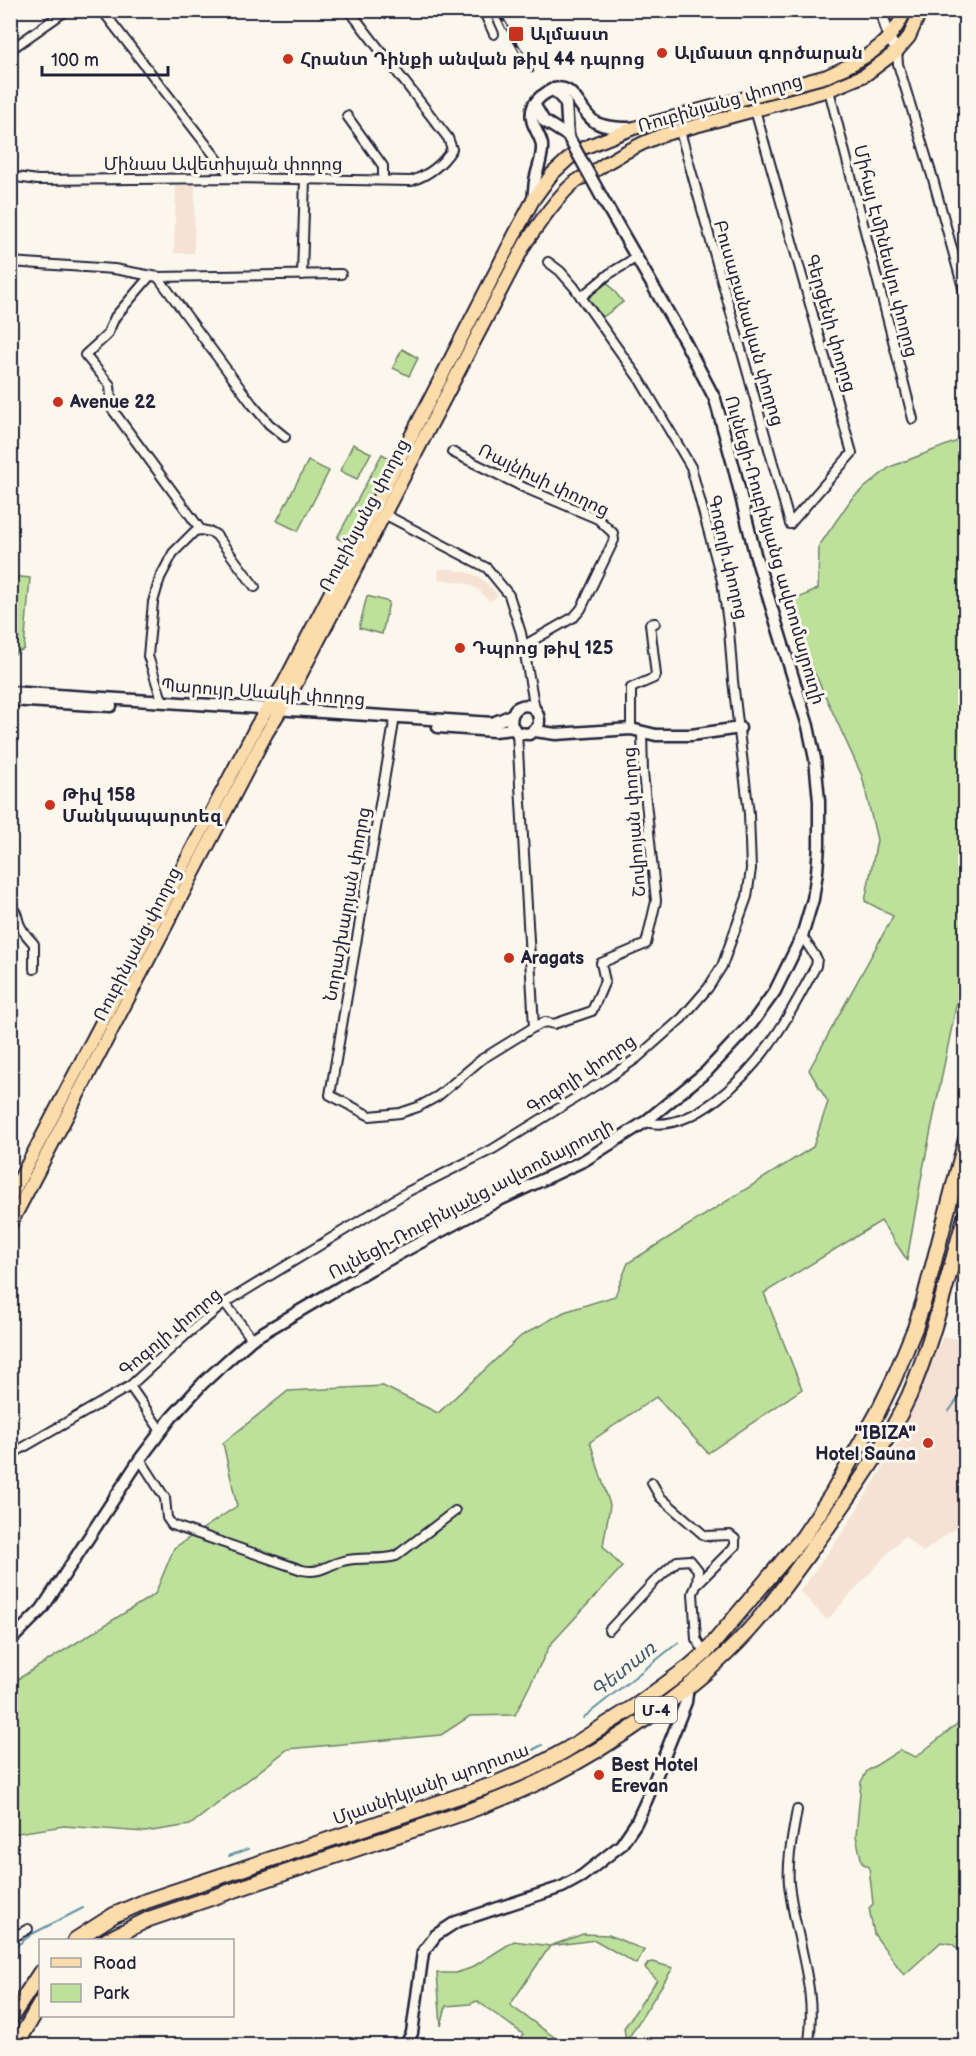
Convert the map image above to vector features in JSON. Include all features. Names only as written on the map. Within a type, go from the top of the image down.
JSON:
[{"type":"highway","name":"Մյասնիկյանի պողոտա","points":[[78,1939],[114,1915],[146,1901],[492,1785],[533,1768],[601,1729],[649,1697],[705,1653],[802,1537],[832,1494],[877,1414],[893,1381],[922,1307],[966,1139]]},
{"type":"highway","name":"Մյասնիկյանի պողոտա","points":[[111,1939],[149,1919],[445,1819],[512,1793],[573,1764],[641,1721],[688,1686],[757,1621],[808,1554],[882,1449],[909,1395],[930,1335],[966,1214]]},
{"type":"highway","points":[[10,2019],[39,1975]]},
{"type":"highway","points":[[16,2046],[39,2006]]},
{"type":"main road","name":"Ռուբինյանց փողոց","points":[[10,1225],[272,713],[284,683],[533,200],[552,174],[578,150],[634,128],[827,76],[872,53],[889,38],[901,21],[905,10]]},
{"type":"main road","name":"Ռուբինյանց փողոց","points":[[10,1198],[272,713],[291,693],[525,244],[555,203],[582,177],[643,142],[829,90],[865,75],[897,51],[909,37],[921,10]]},
{"type":"main road","points":[[591,144],[602,155],[604,164]]},
{"type":"main road","points":[[568,157],[574,169],[578,174],[582,174],[582,177]]},
{"type":"street","points":[[10,50],[67,10]]},
{"type":"street","points":[[102,10],[232,178]]},
{"type":"street","name":"Մինաս Ավետիսյան փողոց","points":[[10,176],[37,180],[232,178],[411,181],[434,171],[452,149],[448,138],[349,10]]},
{"type":"street","points":[[483,10],[494,34]]},
{"type":"street","points":[[881,10],[889,38],[897,51],[898,64],[966,299]]},
{"type":"street","points":[[533,200],[542,142],[532,124],[531,113],[534,104],[544,94],[553,89],[563,88],[568,90],[596,123],[616,128],[634,128]]},
{"type":"street","points":[[553,89],[566,103],[568,136]]},
{"type":"street","name":"Միհայ Էմինեսկու փողոց","points":[[829,90],[913,419]]},
{"type":"street","points":[[534,104],[544,121],[568,136]]},
{"type":"street","name":"Գերցենի փողոց","points":[[755,110],[852,453],[790,524]]},
{"type":"street","points":[[347,116],[383,166],[383,180]]},
{"type":"street","name":"Բուսաբանական փողոց","points":[[680,130],[790,524]]},
{"type":"street","name":"Ուլնեցի-Ռուբինյանց ավտոմայրուղի","points":[[10,1641],[42,1610],[140,1459],[202,1383],[252,1339],[290,1316],[440,1231],[497,1201],[585,1160],[645,1122],[707,1071],[752,1023],[775,991],[802,936],[813,899],[819,845],[819,801],[815,759],[808,726],[760,573],[722,419],[715,399],[568,136]]},
{"type":"street","points":[[302,275],[305,179]]},
{"type":"street","points":[[581,297],[609,274],[637,257]]},
{"type":"street","points":[[10,262],[114,269],[154,276],[341,274]]},
{"type":"street","name":"Գոգոլի փողոց","points":[[10,1455],[130,1386],[225,1303],[407,1192],[494,1149],[611,1076],[637,1058],[682,1018],[708,988],[722,966],[747,897],[751,869],[740,728],[722,581],[690,467],[640,380],[581,297],[560,271],[548,262]]},
{"type":"street","points":[[154,276],[252,404],[269,424],[285,437]]},
{"type":"street","points":[[154,276],[115,317],[107,335],[85,355],[110,385],[112,409],[201,530]]},
{"type":"street","name":"Ռայնիսի փողոց","points":[[452,452],[525,488],[598,519],[613,533],[614,540],[581,609],[574,617],[523,646]]},
{"type":"street","points":[[384,514],[487,568],[509,595],[523,646],[530,687],[529,707],[539,715],[526,730],[519,749],[534,1028]]},
{"type":"street","points":[[165,702],[161,697],[148,656],[153,602],[160,578],[173,554],[195,531],[211,532],[216,535],[255,587]]},
{"type":"street","points":[[637,730],[631,688],[656,675],[650,624],[655,623]]},
{"type":"street","name":"Պարույր Սևակի փողոց","points":[[10,692],[165,702],[272,713]]},
{"type":"street","name":"Պարույր Սևակի փողոց","points":[[10,700],[272,713],[394,721],[495,731],[526,730]]},
{"type":"street","name":"Պարույր Սևակի փողոց","points":[[394,721],[493,723],[512,714],[519,707],[529,707]]},
{"type":"street","points":[[512,714],[510,719],[526,730],[550,733],[637,730],[656,735],[691,735],[740,728]]},
{"type":"street","name":"Նորաշխարյան փողոց","points":[[330,1095],[394,721]]},
{"type":"street","name":"Շովրոյան փողոց","points":[[330,1095],[370,1116],[400,1113],[418,1107],[438,1096],[482,1059],[545,1022],[554,1024],[592,1011],[605,981],[602,963],[646,945],[656,901],[637,730]]},
{"type":"street","points":[[10,906],[18,915],[19,923],[25,934],[34,944],[34,969]]},
{"type":"street","points":[[645,1122],[657,1125],[672,1124],[690,1116],[715,1101],[748,1071],[772,1042],[816,966],[817,959],[802,936]]},
{"type":"street","points":[[225,1303],[252,1339]]},
{"type":"street","points":[[130,1386],[161,1431]]},
{"type":"street","points":[[140,1459],[165,1498],[168,1518],[172,1525],[314,1573],[343,1560],[396,1556],[455,1511]]},
{"type":"street","points":[[652,1483],[660,1497],[705,1536],[730,1535],[735,1539],[735,1546],[697,1584]]},
{"type":"street","points":[[609,1630],[677,1561],[690,1560],[698,1570],[697,1584],[693,1593],[696,1639],[705,1653]]},
{"type":"street","points":[[405,2046],[412,2033],[423,1952],[436,1935],[456,1922],[562,1887],[582,1876],[621,1845],[636,1823],[647,1799],[686,1702],[688,1686]]},
{"type":"street","points":[[797,1810],[789,1863],[789,1883],[808,1977],[811,2028],[808,2046]]},
{"type":"street","points":[[10,1939],[27,1929]]},
{"type":"shaded area","points":[[176,185],[195,185],[194,253],[174,253]]},
{"type":"shaded area","points":[[439,569],[473,574],[482,579],[498,595],[490,602],[479,590],[466,583],[438,579]]},
{"type":"shaded area","points":[[943,1336],[965,1341],[965,1377],[960,1405],[966,1409],[965,1521],[923,1552],[904,1536],[827,1620],[800,1591],[843,1532],[895,1448]]},
{"type":"green space","points":[[607,282],[623,302],[603,317],[587,298]]},
{"type":"green space","points":[[402,349],[418,358],[409,376],[393,368]]},
{"type":"green space","points":[[965,438],[965,962],[907,1260],[881,1221],[764,1293],[802,1389],[708,1453],[656,1397],[590,1442],[610,1505],[603,1546],[622,1567],[550,1645],[515,1715],[470,1716],[441,1735],[288,1749],[190,1825],[145,1832],[64,1826],[11,1834],[10,1684],[155,1594],[174,1548],[237,1506],[223,1443],[288,1391],[383,1386],[438,1413],[521,1336],[564,1312],[615,1296],[628,1263],[813,1147],[828,1102],[809,1070],[893,916],[865,901],[877,840],[862,776],[806,654],[792,601],[818,589],[819,546],[852,498],[890,467]]},
{"type":"green space","points":[[353,444],[371,453],[357,479],[340,471]]},
{"type":"green space","points":[[382,454],[391,459],[346,543],[337,538]]},
{"type":"green space","points":[[308,461],[329,471],[298,531],[277,521]]},
{"type":"green space","points":[[11,576],[30,578],[24,649],[11,658]]},
{"type":"green space","points":[[367,596],[389,602],[382,634],[359,628]]},
{"type":"green space","points":[[965,1707],[965,1955],[952,1944],[941,1942],[904,1975],[874,1934],[869,1908],[873,1904],[869,1867],[862,1863],[856,1836],[861,1782],[867,1771],[900,1750],[916,1757],[962,1720]]},
{"type":"green space","points":[[583,1934],[609,1935],[644,1950],[636,1964],[595,1940],[550,1946]]},
{"type":"green space","points":[[514,1941],[550,1946],[510,2005],[565,2045],[523,2045],[518,2041],[523,2034],[477,2001],[470,2004],[446,2006],[441,2026],[437,1973],[456,1973],[471,1968]]},
{"type":"green space","points":[[653,1962],[673,1968],[626,2042],[624,2028],[657,1980],[645,1968],[648,1963]]},
{"type":"waterway","name":"Գետառ","points":[[959,1312],[966,1273]]},
{"type":"waterway","name":"Գետառ","points":[[949,1411],[962,1393],[966,1378]]},
{"type":"waterway","name":"Գետառ","points":[[583,1718],[679,1642]]},
{"type":"waterway","name":"Գետառ","points":[[529,1752],[542,1745]]},
{"type":"waterway","name":"Գետառ","points":[[229,1856],[248,1849]]},
{"type":"waterway","name":"Գետառ","points":[[10,1951],[32,1934],[83,1908]]},
{"type":"railway","points":[[497,10],[532,71]]},
{"type":"place","name":"Ալմաստ","points":[[516,34]]},
{"type":"place","name":"Ալմաստ գործարան","points":[[662,53]]},
{"type":"place","name":"Հրանտ Դինքի անվան թիվ 44 դպրոց","points":[[288,59]]},
{"type":"place","name":"Avenue 22","points":[[58,402]]},
{"type":"place","name":"Դպրոց թիվ 125","points":[[460,648]]},
{"type":"place","name":"Թիվ 158 Մանկապարտեզ","points":[[50,805]]},
{"type":"place","name":"Aragats","points":[[509,958]]},
{"type":"place","name":"\"IBIZA\" Hotel Sauna","points":[[928,1443]]},
{"type":"place","name":"Best Hotel Erevan","points":[[599,1775]]}]
